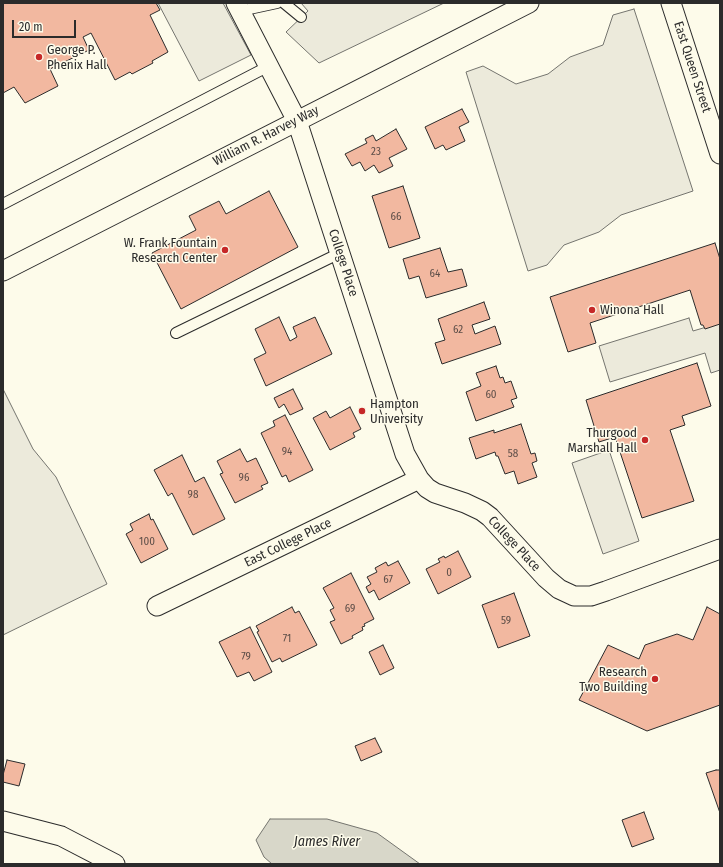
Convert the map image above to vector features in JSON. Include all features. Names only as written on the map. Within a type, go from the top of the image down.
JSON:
[{"type":"street","name":"William R. Harvey Way","points":[[3,271],[529,3]]},
{"type":"street","name":"East Queen Street","points":[[671,3],[720,154]]},
{"type":"street","name":"College Place","points":[[238,7],[297,120],[405,454],[419,480],[435,493],[465,502],[482,511],[490,517],[546,578],[559,589],[574,596],[591,596],[720,550]]},
{"type":"street","name":"East College Place","points":[[156,606],[419,480]]},
{"type":"street","points":[[3,821],[61,836],[115,864]]},
{"type":"lane","points":[[238,7],[277,3]]},
{"type":"lane","points":[[284,3],[301,17]]},
{"type":"lane","points":[[3,204],[269,66]]},
{"type":"lane","points":[[176,333],[340,253]]},
{"type":"shaded area","points":[[158,3],[223,3],[251,55],[199,81]]},
{"type":"shaded area","points":[[301,3],[444,3],[319,63],[286,32],[308,11]]},
{"type":"shaded area","points":[[634,9],[693,191],[621,215],[599,232],[564,245],[547,265],[528,271],[466,72],[483,66],[516,84],[548,74],[570,57],[603,45],[613,15]]},
{"type":"shaded area","points":[[689,318],[693,331],[720,323],[720,370],[711,373],[705,353],[610,382],[599,346]]},
{"type":"shaded area","points":[[3,389],[33,449],[56,477],[107,584],[3,635]]},
{"type":"shaded area","points":[[609,450],[639,541],[603,554],[572,463]]},
{"type":"water","name":"James River","points":[[270,819],[327,819],[377,833],[420,864],[272,864],[264,857],[256,840]]},
{"type":"building","name":"George P. Phenix Hall","points":[[3,3],[156,3],[160,10],[150,15],[168,52],[152,61],[153,63],[132,74],[130,72],[115,80],[91,33],[83,37],[89,50],[50,69],[58,86],[25,103],[14,87],[3,93]]},
{"type":"building","points":[[462,109],[469,122],[459,127],[465,141],[446,150],[443,145],[435,149],[425,127]]},
{"type":"building","points":[[396,129],[407,149],[389,158],[393,166],[379,173],[374,165],[365,171],[360,162],[352,166],[345,154],[367,143],[365,139],[373,135],[376,141]]},
{"type":"building","points":[[403,186],[420,238],[389,248],[372,196]]},
{"type":"building","name":"W. Frank Fountain Research Center","points":[[269,191],[298,247],[181,309],[152,253],[196,230],[189,216],[219,201],[226,214]]},
{"type":"building","name":"Winona Hall","points":[[715,243],[720,259],[720,324],[705,329],[703,325],[701,325],[690,290],[590,323],[596,343],[568,352],[550,297]]},
{"type":"building","points":[[440,248],[448,272],[462,269],[467,286],[426,298],[419,276],[409,279],[403,259]]},
{"type":"building","points":[[484,302],[490,319],[472,325],[475,334],[495,326],[501,344],[442,364],[435,343],[445,340],[438,319]]},
{"type":"building","points":[[279,317],[290,341],[297,337],[293,327],[315,317],[332,354],[266,386],[254,359],[266,353],[255,329]]},
{"type":"building","name":"Thurgood Marshall Hall","points":[[697,363],[711,406],[682,416],[685,425],[670,430],[694,501],[642,518],[615,437],[599,442],[586,400]]},
{"type":"building","points":[[496,366],[500,378],[503,377],[505,383],[511,381],[517,398],[511,400],[514,407],[476,421],[466,392],[481,386],[476,373]]},
{"type":"building","points":[[293,389],[303,409],[290,415],[284,404],[279,408],[274,398]]},
{"type":"building","points":[[350,407],[361,429],[353,433],[355,437],[330,450],[313,418],[326,411],[330,418]]},
{"type":"building","points":[[285,415],[313,470],[289,482],[286,475],[282,477],[261,433],[275,426],[273,421]]},
{"type":"building","points":[[521,424],[531,454],[535,453],[537,461],[532,463],[537,477],[518,484],[514,471],[505,474],[495,452],[476,459],[469,438],[494,430],[494,433]]},
{"type":"building","points":[[240,449],[247,462],[256,458],[268,483],[261,486],[263,489],[235,503],[220,474],[223,473],[217,461]]},
{"type":"building","points":[[182,455],[195,482],[204,477],[225,519],[193,535],[172,493],[168,496],[154,470]]},
{"type":"building","points":[[149,514],[168,549],[141,563],[126,534],[133,530],[130,524]]},
{"type":"building","points":[[458,551],[471,577],[438,594],[426,569],[440,562],[438,559],[444,556],[445,558]]},
{"type":"building","points":[[398,561],[410,583],[379,600],[374,590],[369,593],[366,587],[371,584],[367,577],[377,572],[375,568],[386,562],[388,566]]},
{"type":"building","points":[[351,573],[374,619],[364,624],[365,626],[362,627],[363,630],[352,636],[353,638],[341,644],[330,622],[335,620],[330,610],[334,608],[323,588]]},
{"type":"building","points":[[514,593],[530,636],[498,648],[482,605]]},
{"type":"building","points":[[292,607],[295,613],[299,611],[317,645],[282,662],[280,658],[272,662],[257,632],[259,631],[256,626]]},
{"type":"building","name":"Research Two Building","points":[[707,607],[720,614],[720,705],[647,731],[579,700],[608,645],[639,659],[645,645],[677,634],[693,640]]},
{"type":"building","points":[[250,627],[272,672],[254,681],[249,672],[237,677],[219,642]]},
{"type":"building","points":[[383,645],[394,668],[380,675],[369,652]]},
{"type":"building","points":[[375,738],[382,752],[361,761],[355,746]]},
{"type":"building","points":[[7,760],[25,764],[19,786],[3,782],[3,775]]},
{"type":"building","points":[[720,770],[720,813],[706,773]]},
{"type":"building","points":[[644,812],[654,839],[632,847],[622,820]]},
{"type":"place","name":"George P. Phenix Hall","points":[[39,57]]},
{"type":"place","name":"W. Frank Fountain Research Center","points":[[225,250]]},
{"type":"place","name":"Winona Hall","points":[[592,310]]},
{"type":"place","name":"Hampton University","points":[[362,411]]},
{"type":"place","name":"Thurgood Marshall Hall","points":[[645,440]]},
{"type":"place","name":"Research Two Building","points":[[655,679]]}]
